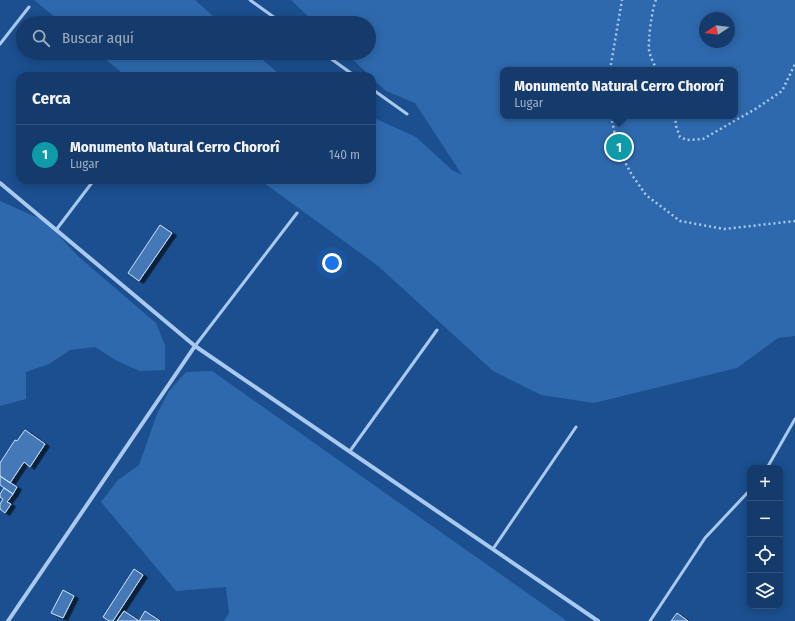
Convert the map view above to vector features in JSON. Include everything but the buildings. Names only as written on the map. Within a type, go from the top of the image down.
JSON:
[{"type":"street","points":[[0,184],[195,346],[598,621]]},
{"type":"street","points":[[8,621],[195,346]]},
{"type":"lane","points":[[250,0],[272,16]]},
{"type":"lane","points":[[22,16],[29,7]]},
{"type":"lane","points":[[0,44],[16,24]]},
{"type":"lane","points":[[333,60],[349,72]]},
{"type":"lane","points":[[376,92],[407,114]]},
{"type":"lane","points":[[56,230],[91,184]]},
{"type":"lane","points":[[195,346],[297,213]]},
{"type":"lane","points":[[350,451],[437,330]]},
{"type":"lane","points":[[768,465],[795,419]]},
{"type":"lane","points":[[493,549],[576,427]]},
{"type":"lane","points":[[650,621],[705,538],[747,493]]},
{"type":"path","points":[[611,67],[622,0]]},
{"type":"path","points":[[656,0],[650,25],[649,49],[657,67]]},
{"type":"path","points":[[738,119],[782,91],[795,64]]},
{"type":"path","points":[[612,119],[618,149],[646,195],[680,221],[724,229],[795,221]]},
{"type":"path","points":[[675,119],[680,137],[687,140],[703,139],[738,119]]},
{"type":"shaded area","points":[[34,0],[195,0],[213,16],[53,16]]},
{"type":"shaded area","points":[[291,0],[795,0],[795,336],[778,338],[737,368],[594,403],[541,395],[493,371],[378,266],[265,184],[376,184],[376,119],[416,137],[452,170],[462,175],[415,103],[386,91],[376,82],[376,72],[366,72],[353,60],[376,60],[376,16],[308,16]]},
{"type":"shaded area","points":[[107,60],[263,60],[277,72],[121,72]]},
{"type":"shaded area","points":[[0,201],[45,221],[80,258],[156,323],[165,345],[165,370],[140,371],[117,361],[95,347],[70,350],[49,364],[26,372],[26,399],[0,406]]},
{"type":"shaded area","points":[[212,371],[567,621],[224,621],[229,613],[226,587],[176,591],[101,502],[118,480],[139,465],[157,414],[169,391],[186,372]]},
{"type":"place","name":"Monumento Natural Cerro Chororî","points":[[619,147]]}]
